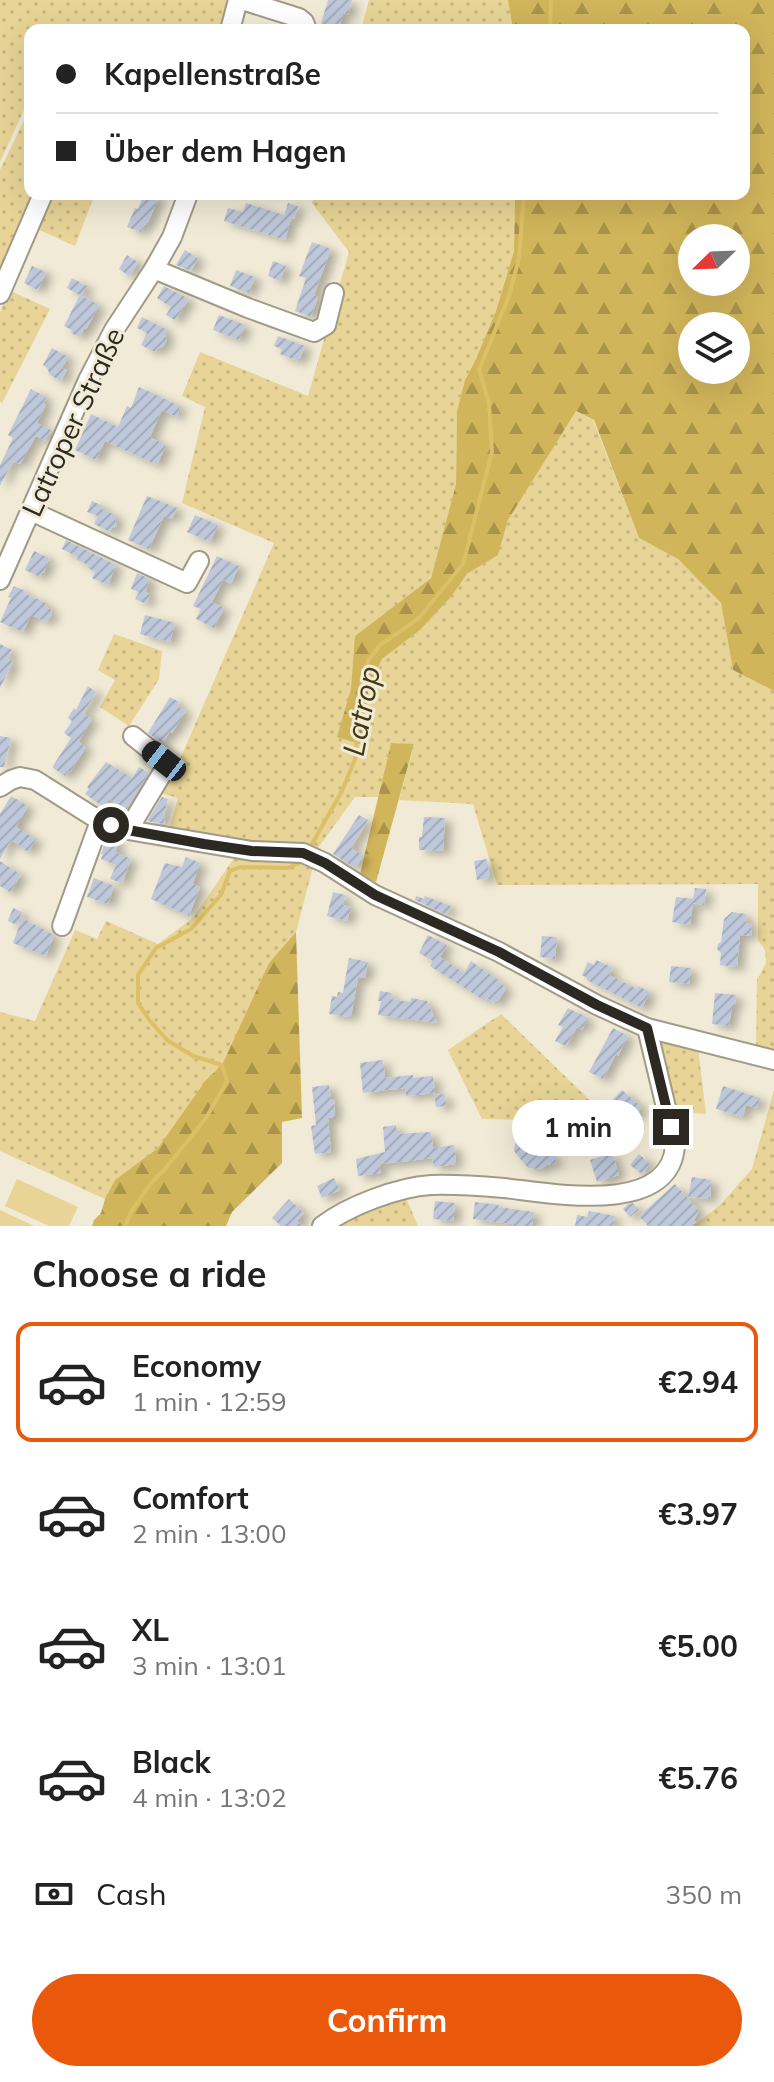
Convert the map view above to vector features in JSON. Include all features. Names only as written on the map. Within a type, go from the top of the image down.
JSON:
[{"type":"street","points":[[232,24],[240,0],[299,18],[305,24]]},
{"type":"street","points":[[0,294],[40,200]]},
{"type":"street","name":"Latroper Straße","points":[[0,580],[8,540],[31,511],[88,380],[114,330],[172,237],[186,200]]},
{"type":"street","points":[[154,269],[314,332],[326,325],[334,293]]},
{"type":"street","points":[[31,511],[187,583],[199,561]]},
{"type":"street","points":[[128,830],[166,767],[164,761],[133,736]]},
{"type":"street","points":[[0,787],[20,777],[35,780],[100,821],[128,830],[252,851],[310,856],[375,895],[499,952],[647,1028],[774,1060]]},
{"type":"street","points":[[62,926],[100,821]]},
{"type":"street","points":[[322,1226],[367,1202],[429,1185],[465,1185],[593,1196],[625,1193],[656,1181],[670,1166],[675,1145],[647,1028]]},
{"type":"shaded area","points":[[0,0],[233,0],[228,24],[24,24],[24,110],[0,162]]},
{"type":"shaded area","points":[[369,0],[508,0],[512,24],[363,24]]},
{"type":"shaded area","points":[[24,120],[24,200],[35,200],[0,270],[0,170]]},
{"type":"shaded area","points":[[49,200],[93,200],[75,246],[37,229]]},
{"type":"shaded area","points":[[313,200],[515,200],[514,251],[496,311],[465,380],[457,411],[456,484],[431,578],[355,636],[360,743],[369,687],[382,659],[420,630],[451,597],[467,574],[498,555],[508,520],[575,411],[593,420],[639,538],[678,559],[721,603],[733,670],[774,691],[774,1057],[756,1050],[757,980],[766,963],[765,950],[758,940],[758,884],[497,885],[473,804],[399,800],[414,745],[391,743],[378,797],[355,797],[318,848],[296,932],[269,963],[222,1065],[158,1148],[115,1180],[105,1199],[0,1151],[0,1012],[35,1021],[75,930],[97,939],[106,921],[158,944],[193,918],[243,845],[168,833],[178,798],[158,792],[174,773],[274,543],[182,503],[205,407],[182,396],[200,352],[308,396],[349,252],[312,203]]},
{"type":"shaded area","points":[[9,290],[50,309],[2,403],[0,312]]},
{"type":"shaded area","points":[[114,634],[162,651],[159,679],[129,726],[100,707],[115,680],[98,670]]},
{"type":"shaded area","points":[[501,1014],[611,1121],[482,1119],[448,1050]]},
{"type":"shaded area","points":[[655,1036],[698,1048],[706,1114],[672,1112]]},
{"type":"shaded area","points":[[774,1090],[774,1226],[693,1226],[720,1205],[752,1169]]},
{"type":"shaded area","points":[[17,1179],[78,1207],[69,1226],[49,1226],[5,1206]]},
{"type":"shaded area","points":[[406,1198],[418,1226],[333,1226],[352,1216]]},
{"type":"shaded area","points":[[0,1210],[34,1226],[0,1226]]},
{"type":"green space","points":[[508,0],[774,0],[774,691],[733,670],[721,603],[678,559],[639,538],[594,420],[576,411],[508,520],[498,555],[467,574],[451,597],[420,630],[382,659],[369,687],[360,744],[337,737],[351,689],[355,636],[431,578],[456,484],[457,411],[465,380],[496,311],[514,251],[515,200],[750,200],[750,24],[512,24]]},
{"type":"green space","points":[[391,743],[414,744],[376,882],[360,874]]},
{"type":"green space","points":[[296,932],[302,1118],[282,1122],[282,1163],[232,1212],[226,1226],[92,1226],[115,1180],[158,1148],[206,1080],[222,1065],[269,963]]},
{"type":"building","points":[[328,0],[352,0],[348,15],[343,13],[340,24],[321,24]]},
{"type":"building","points":[[142,200],[157,200],[141,232],[127,227],[135,208],[138,209]]},
{"type":"building","points":[[246,203],[284,215],[288,203],[298,206],[285,240],[224,221],[228,208],[243,212]]},
{"type":"building","points":[[312,242],[331,249],[314,295],[318,297],[311,317],[295,311],[306,278],[299,276]]},
{"type":"building","points":[[185,250],[198,258],[191,271],[176,265]]},
{"type":"building","points":[[127,255],[138,262],[129,276],[119,269]]},
{"type":"building","points":[[273,261],[286,266],[280,281],[268,276]]},
{"type":"building","points":[[32,266],[46,272],[38,290],[24,283]]},
{"type":"building","points":[[236,270],[255,277],[249,293],[230,286]]},
{"type":"building","points":[[72,278],[87,286],[81,296],[67,288]]},
{"type":"building","points":[[164,286],[189,299],[175,320],[166,315],[171,307],[157,298]]},
{"type":"building","points":[[80,295],[99,305],[80,337],[64,326]]},
{"type":"building","points":[[219,315],[245,325],[239,340],[213,330]]},
{"type":"building","points":[[142,317],[167,330],[167,340],[155,352],[141,345],[147,333],[137,328]]},
{"type":"building","points":[[278,336],[305,346],[299,361],[280,354],[282,349],[274,346]]},
{"type":"building","points":[[52,348],[68,357],[62,368],[67,370],[61,381],[50,375],[43,365]]},
{"type":"building","points":[[139,387],[180,406],[177,417],[162,410],[150,437],[166,445],[157,465],[105,441],[96,460],[75,450],[91,414],[118,427],[127,406],[131,408]]},
{"type":"building","points":[[31,389],[46,397],[43,403],[46,405],[37,423],[51,430],[45,441],[36,436],[20,464],[13,461],[0,486],[0,465],[13,438],[8,435]]},
{"type":"building","points":[[147,496],[177,508],[172,519],[164,516],[149,549],[128,540]]},
{"type":"building","points":[[92,501],[117,516],[117,526],[110,532],[94,524],[98,516],[87,512]]},
{"type":"building","points":[[195,515],[218,525],[210,542],[187,532]]},
{"type":"building","points":[[66,540],[116,565],[108,585],[92,578],[95,572],[88,568],[89,565],[62,549]]},
{"type":"building","points":[[34,551],[49,558],[40,577],[25,570]]},
{"type":"building","points":[[217,556],[239,566],[231,584],[223,580],[212,602],[224,608],[214,628],[196,619],[201,609],[193,606]]},
{"type":"building","points":[[137,573],[150,579],[145,592],[150,594],[146,604],[135,599],[139,592],[131,589]]},
{"type":"building","points":[[14,586],[46,603],[45,607],[52,610],[47,622],[31,615],[23,632],[0,622]]},
{"type":"building","points":[[145,615],[175,623],[170,642],[140,634]]},
{"type":"building","points":[[0,644],[12,650],[7,659],[13,662],[0,688]]},
{"type":"building","points":[[88,686],[96,692],[83,714],[92,719],[78,742],[86,747],[65,776],[53,766],[71,738],[64,733],[72,721],[68,718],[74,708],[76,710]]},
{"type":"building","points":[[170,697],[186,711],[163,743],[148,733]]},
{"type":"building","points":[[0,736],[11,738],[4,767],[0,767]]},
{"type":"building","points":[[106,762],[132,778],[139,767],[149,773],[126,810],[109,799],[104,807],[85,794]]},
{"type":"building","points":[[11,796],[28,806],[16,827],[36,839],[28,852],[11,840],[0,859],[0,814]]},
{"type":"building","points":[[162,797],[168,799],[164,824],[147,821]]},
{"type":"building","points":[[359,815],[368,820],[351,848],[363,856],[355,868],[333,854]]},
{"type":"building","points":[[424,817],[445,818],[443,851],[419,850]]},
{"type":"building","points":[[107,837],[119,841],[115,852],[131,859],[122,883],[110,879],[116,865],[101,859]]},
{"type":"building","points":[[186,857],[200,863],[193,884],[200,887],[189,916],[151,899],[165,863],[182,867]]},
{"type":"building","points":[[487,859],[490,878],[477,880],[474,861]]},
{"type":"building","points":[[0,861],[21,875],[10,892],[0,886]]},
{"type":"building","points":[[94,878],[114,886],[108,904],[87,897]]},
{"type":"building","points":[[695,888],[706,889],[704,905],[693,903],[690,925],[672,922],[676,897],[693,899]]},
{"type":"building","points":[[333,892],[345,895],[343,905],[351,907],[347,921],[327,916]]},
{"type":"building","points":[[416,896],[424,899],[425,896],[451,906],[447,915],[415,900]]},
{"type":"building","points":[[13,908],[22,912],[17,925],[8,921]]},
{"type":"building","points":[[732,912],[746,914],[745,923],[752,923],[751,936],[740,935],[737,967],[720,965],[721,953],[717,949],[724,919]]},
{"type":"building","points":[[22,918],[54,935],[46,956],[13,943]]},
{"type":"building","points":[[428,935],[447,945],[440,957],[464,973],[471,961],[498,980],[506,989],[496,1004],[487,998],[485,1001],[430,966],[433,961],[419,953]]},
{"type":"building","points":[[542,936],[557,937],[555,959],[540,957]]},
{"type":"building","points":[[349,958],[368,962],[365,978],[358,977],[351,1017],[329,1014],[332,996],[343,993]]},
{"type":"building","points":[[596,960],[613,968],[609,975],[650,992],[642,1008],[582,975],[588,962],[594,965]]},
{"type":"building","points":[[671,966],[691,968],[689,984],[669,982]]},
{"type":"building","points":[[380,991],[392,993],[391,999],[427,1001],[437,1023],[378,1015]]},
{"type":"building","points":[[715,993],[736,995],[729,1026],[712,1024]]},
{"type":"building","points":[[568,1008],[588,1018],[582,1030],[577,1027],[566,1046],[555,1041],[563,1027],[558,1025]]},
{"type":"building","points":[[613,1028],[628,1036],[603,1079],[589,1072]]},
{"type":"building","points":[[383,1060],[385,1078],[433,1076],[435,1093],[406,1096],[405,1088],[363,1093],[360,1063]]},
{"type":"building","points":[[329,1085],[331,1100],[334,1099],[335,1118],[328,1118],[331,1152],[315,1154],[311,1126],[316,1125],[312,1087]]},
{"type":"building","points":[[723,1086],[760,1098],[757,1108],[746,1105],[743,1117],[716,1109]]},
{"type":"building","points":[[622,1090],[642,1108],[627,1124],[607,1106]]},
{"type":"building","points":[[445,1094],[446,1106],[436,1107],[434,1095]]},
{"type":"building","points":[[396,1125],[397,1134],[431,1132],[433,1148],[454,1145],[456,1164],[434,1167],[432,1158],[380,1164],[381,1173],[358,1176],[356,1159],[385,1152],[383,1127]]},
{"type":"building","points":[[520,1140],[545,1144],[545,1152],[555,1156],[556,1163],[541,1169],[528,1168],[514,1151],[515,1144]]},
{"type":"building","points":[[612,1153],[619,1175],[597,1182],[590,1160]]},
{"type":"building","points":[[639,1154],[650,1164],[642,1174],[630,1165]]},
{"type":"building","points":[[692,1177],[711,1180],[710,1199],[688,1197]]},
{"type":"building","points":[[334,1178],[340,1190],[322,1198],[317,1186]]},
{"type":"building","points":[[675,1184],[699,1211],[694,1220],[696,1222],[690,1226],[648,1226],[639,1216]]},
{"type":"building","points":[[289,1199],[304,1213],[297,1221],[303,1226],[281,1226],[272,1218]]},
{"type":"building","points":[[435,1201],[455,1203],[453,1221],[433,1219]]},
{"type":"building","points":[[475,1202],[534,1212],[532,1226],[473,1219]]},
{"type":"building","points":[[633,1203],[639,1210],[630,1217],[623,1209]]},
{"type":"building","points":[[589,1211],[615,1216],[613,1226],[575,1226],[577,1215],[587,1217]]},
{"type":"waterway","name":"Latrop","points":[[550,24],[551,0]]},
{"type":"waterway","name":"Latrop","points":[[308,851],[342,791],[355,759],[362,678],[368,661],[380,645],[419,618],[463,564],[492,452],[489,403],[479,370],[509,296],[519,258],[524,200]]},
{"type":"waterway","name":"Latrop","points":[[125,1226],[152,1182],[206,1118],[227,1081],[222,1065],[193,1056],[167,1040],[150,1021],[138,1003],[138,975],[156,948],[191,929],[221,895],[230,871],[240,867],[288,868],[306,860]]},
{"type":"route","points":[[111,825],[204,844],[252,851],[303,853],[325,863],[375,895],[499,952],[647,1028],[671,1127]]}]
